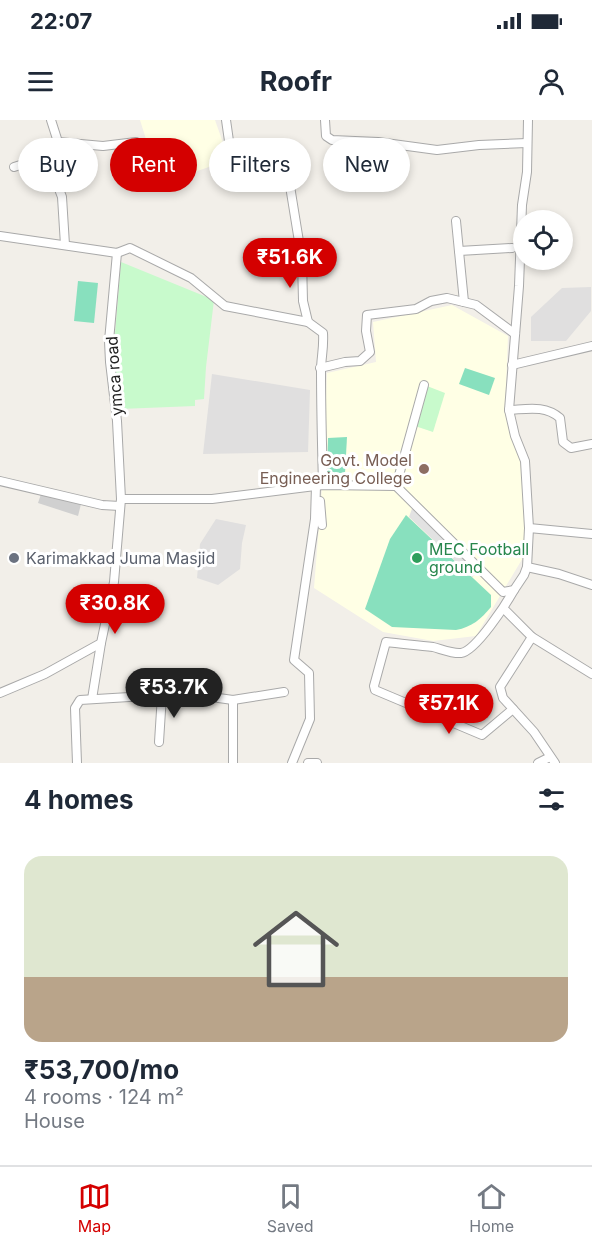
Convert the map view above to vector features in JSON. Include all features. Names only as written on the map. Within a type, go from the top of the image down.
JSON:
[{"type":"street","points":[[51,120],[57,138]]},
{"type":"street","points":[[226,120],[231,155],[249,165],[289,180],[302,260],[303,301],[308,322]]},
{"type":"street","points":[[325,120],[326,136],[340,141],[378,142],[437,150],[527,143]]},
{"type":"street","points":[[513,709],[482,735],[375,690],[374,686],[386,642],[461,653],[475,646],[504,609],[524,575],[529,528],[525,461],[515,436],[509,410],[519,286],[528,120]]},
{"type":"street","points":[[14,167],[18,166]]},
{"type":"street","points":[[60,192],[65,245]]},
{"type":"street","points":[[456,221],[464,302]]},
{"type":"street","points":[[0,236],[117,254],[130,248],[191,278],[225,306],[308,322],[323,333],[324,350],[320,368],[322,394],[320,418],[321,525]]},
{"type":"street","points":[[459,250],[512,248]]},
{"type":"street","name":"ymca road","points":[[92,699],[114,582],[120,503],[117,421],[109,341],[117,254]]},
{"type":"street","points":[[320,368],[360,361],[370,352],[366,331],[367,315],[416,309],[430,301],[447,298],[476,305],[514,334]]},
{"type":"street","points":[[512,365],[592,346]]},
{"type":"street","points":[[396,486],[424,385]]},
{"type":"street","points":[[509,410],[542,409],[553,412],[560,418],[563,442],[571,448],[592,444]]},
{"type":"street","points":[[0,481],[102,505],[212,499],[320,486],[396,486],[503,592],[514,590]]},
{"type":"street","points":[[292,763],[310,719],[309,673],[294,660],[320,486]]},
{"type":"street","points":[[529,528],[592,534]]},
{"type":"street","points":[[526,567],[559,574],[592,585]]},
{"type":"street","points":[[504,609],[532,636],[592,674]]},
{"type":"street","points":[[532,636],[500,687],[503,698],[534,732],[552,760],[538,763]]},
{"type":"street","points":[[0,693],[45,674],[101,643]]},
{"type":"street","points":[[76,763],[75,708],[80,700],[162,695],[196,695],[233,700],[284,692]]},
{"type":"street","points":[[159,742],[162,695]]},
{"type":"street","points":[[232,763],[233,700]]},
{"type":"street","points":[[308,763],[317,763]]},
{"type":"shaded area","points":[[140,120],[215,120],[221,138],[209,138],[209,167],[197,171],[197,138],[146,138]]},
{"type":"shaded area","points":[[591,287],[591,311],[566,341],[531,341],[531,317],[562,288]]},
{"type":"shaded area","name":"Govt. Model Engineering College","points":[[452,305],[508,336],[505,411],[524,463],[527,551],[476,636],[433,641],[383,632],[314,588],[323,475],[327,373],[376,362],[373,322]]},
{"type":"shaded area","points":[[212,374],[310,390],[308,452],[203,454]]},
{"type":"shaded area","points":[[41,494],[81,504],[78,516],[38,503]]},
{"type":"shaded area","points":[[414,503],[479,570],[476,574],[472,577],[409,517]]},
{"type":"shaded area","points":[[216,519],[246,525],[240,569],[218,585],[197,578],[200,544]]},
{"type":"green space","points":[[121,262],[214,300],[204,399],[195,400],[195,406],[120,409],[113,357]]},
{"type":"green space","points":[[78,281],[98,283],[94,323],[74,321]]},
{"type":"green space","points":[[465,368],[495,378],[489,395],[459,384]]},
{"type":"green space","points":[[427,386],[445,393],[433,432],[415,426]]},
{"type":"green space","points":[[347,437],[345,473],[327,473],[328,438]]},
{"type":"green space","name":"MEC Football ground","points":[[406,515],[491,595],[491,607],[471,625],[456,630],[392,627],[365,609],[390,539]]},
{"type":"place","name":"Govt. Model Engineering College","points":[[424,469]]},
{"type":"place","name":"Karimakkad Juma Masjid","points":[[14,558]]},
{"type":"place","name":"MEC Football ground","points":[[417,558]]}]
